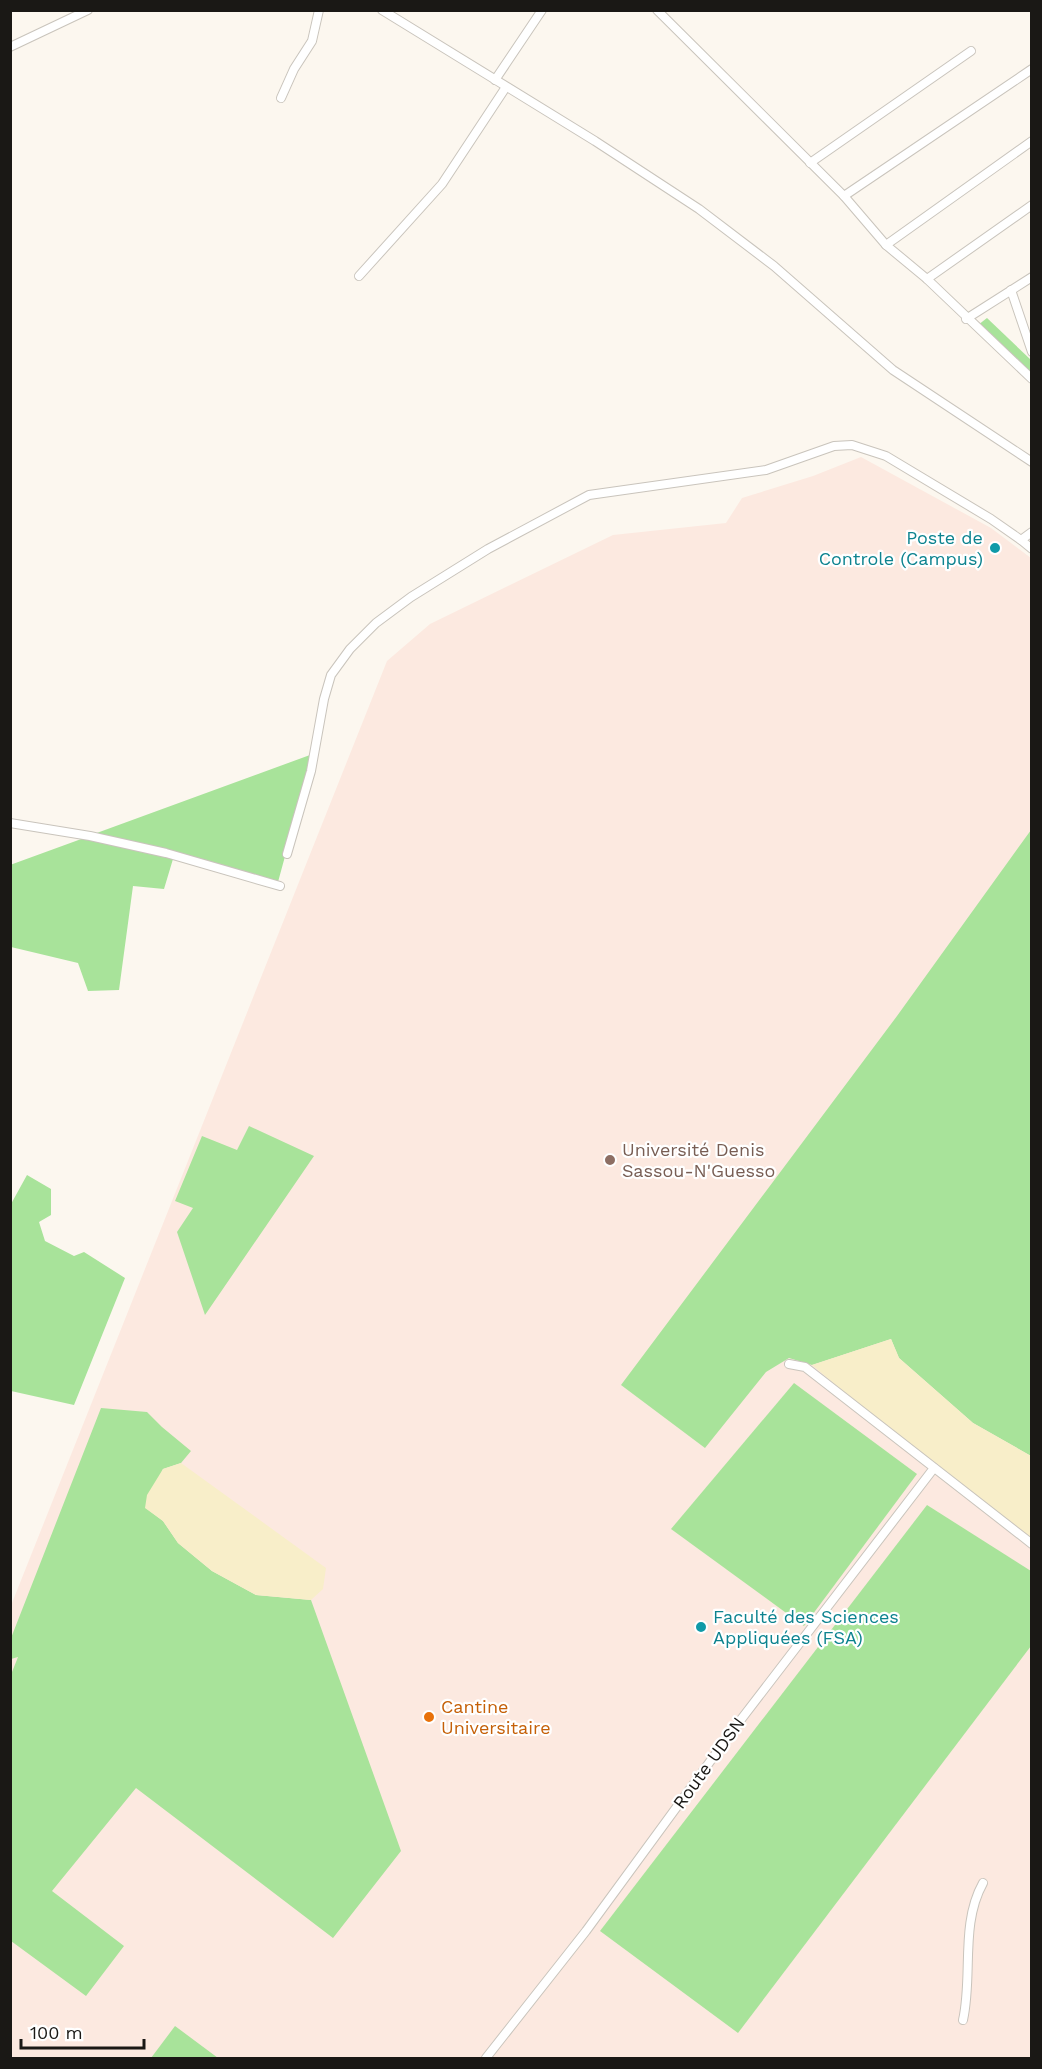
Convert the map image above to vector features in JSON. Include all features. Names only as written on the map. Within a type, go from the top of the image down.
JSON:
[{"type":"street","points":[[10,47],[88,10]]},
{"type":"street","points":[[280,98],[294,69],[312,41],[319,10]]},
{"type":"street","points":[[382,10],[595,141],[699,209],[774,266],[893,370],[1032,462]]},
{"type":"street","points":[[495,80],[542,10]]},
{"type":"street","points":[[657,10],[844,196],[886,245],[927,279],[966,319],[1032,379]]},
{"type":"street","points":[[667,10],[667,16],[673,24]]},
{"type":"street","points":[[810,163],[971,51]]},
{"type":"street","points":[[844,196],[1032,69]]},
{"type":"street","points":[[359,276],[442,184],[506,87]]},
{"type":"street","points":[[886,245],[1032,141]]},
{"type":"street","points":[[927,279],[1032,205]]},
{"type":"street","points":[[966,319],[1032,277]]},
{"type":"street","points":[[1011,290],[1032,352]]},
{"type":"street","points":[[286,854],[308,782],[326,691],[331,675],[350,649],[376,623],[411,597],[488,549],[589,495],[766,470],[834,446],[852,445],[886,456],[991,519],[1032,549]]},
{"type":"street","points":[[1021,540],[1032,532]]},
{"type":"street","points":[[10,823],[90,836],[166,853],[280,886]]},
{"type":"street","points":[[789,1364],[805,1367],[1032,1544]]},
{"type":"street","name":"Route UDSN","points":[[486,2058],[586,1931],[731,1732],[934,1468]]},
{"type":"street","points":[[963,2020],[968,1999],[967,1965],[975,1897],[983,1883]]},
{"type":"shaded area","name":"Université Denis Sassou-N'Guesso","points":[[861,457],[991,528],[1031,558],[1031,2058],[11,2058],[10,1608],[387,661],[430,624],[613,535],[726,523],[742,498],[813,476]]},
{"type":"green space","points":[[987,318],[1031,360],[1031,374],[978,325]]},
{"type":"green space","points":[[310,755],[308,772],[278,882],[165,849],[94,834]]},
{"type":"green space","points":[[1031,830],[1031,1456],[973,1423],[899,1358],[891,1339],[812,1365],[789,1358],[766,1372],[705,1448],[621,1385],[897,1016]]},
{"type":"green space","points":[[84,838],[124,844],[173,859],[164,889],[133,886],[119,990],[88,991],[78,963],[11,947],[10,865]]},
{"type":"green space","points":[[249,1126],[314,1156],[205,1315],[177,1232],[193,1208],[175,1201],[202,1136],[237,1150]]},
{"type":"green space","points":[[27,1175],[51,1189],[51,1215],[39,1222],[45,1241],[74,1256],[84,1252],[125,1278],[74,1405],[11,1391],[11,1204]]},
{"type":"green space","points":[[794,1383],[917,1474],[804,1626],[671,1529]]},
{"type":"green space","points":[[101,1408],[147,1412],[191,1451],[181,1463],[163,1469],[146,1508],[163,1521],[178,1543],[212,1571],[256,1595],[311,1600],[401,1851],[333,1938],[136,1788],[52,1891],[124,1946],[86,1996],[11,1941],[10,1677],[18,1657],[11,1659],[11,1638]]},
{"type":"green space","points":[[927,1505],[1031,1571],[1031,1646],[738,2033],[600,1931]]},
{"type":"green space","points":[[175,2026],[218,2058],[151,2058]]},
{"type":"sand","points":[[891,1339],[899,1358],[973,1423],[1031,1456],[1031,1544],[934,1468],[812,1365]]},
{"type":"sand","points":[[181,1463],[326,1568],[323,1589],[311,1600],[256,1595],[212,1571],[178,1543],[163,1521],[145,1508],[147,1495],[163,1469]]},
{"type":"place","name":"Poste de Controle (Campus)","points":[[995,548]]},
{"type":"place","name":"Université Denis Sassou-N'Guesso","points":[[610,1160]]},
{"type":"place","name":"Faculté des Sciences Appliquées (FSA)","points":[[701,1627]]},
{"type":"place","name":"Cantine Universitaire","points":[[429,1717]]}]
